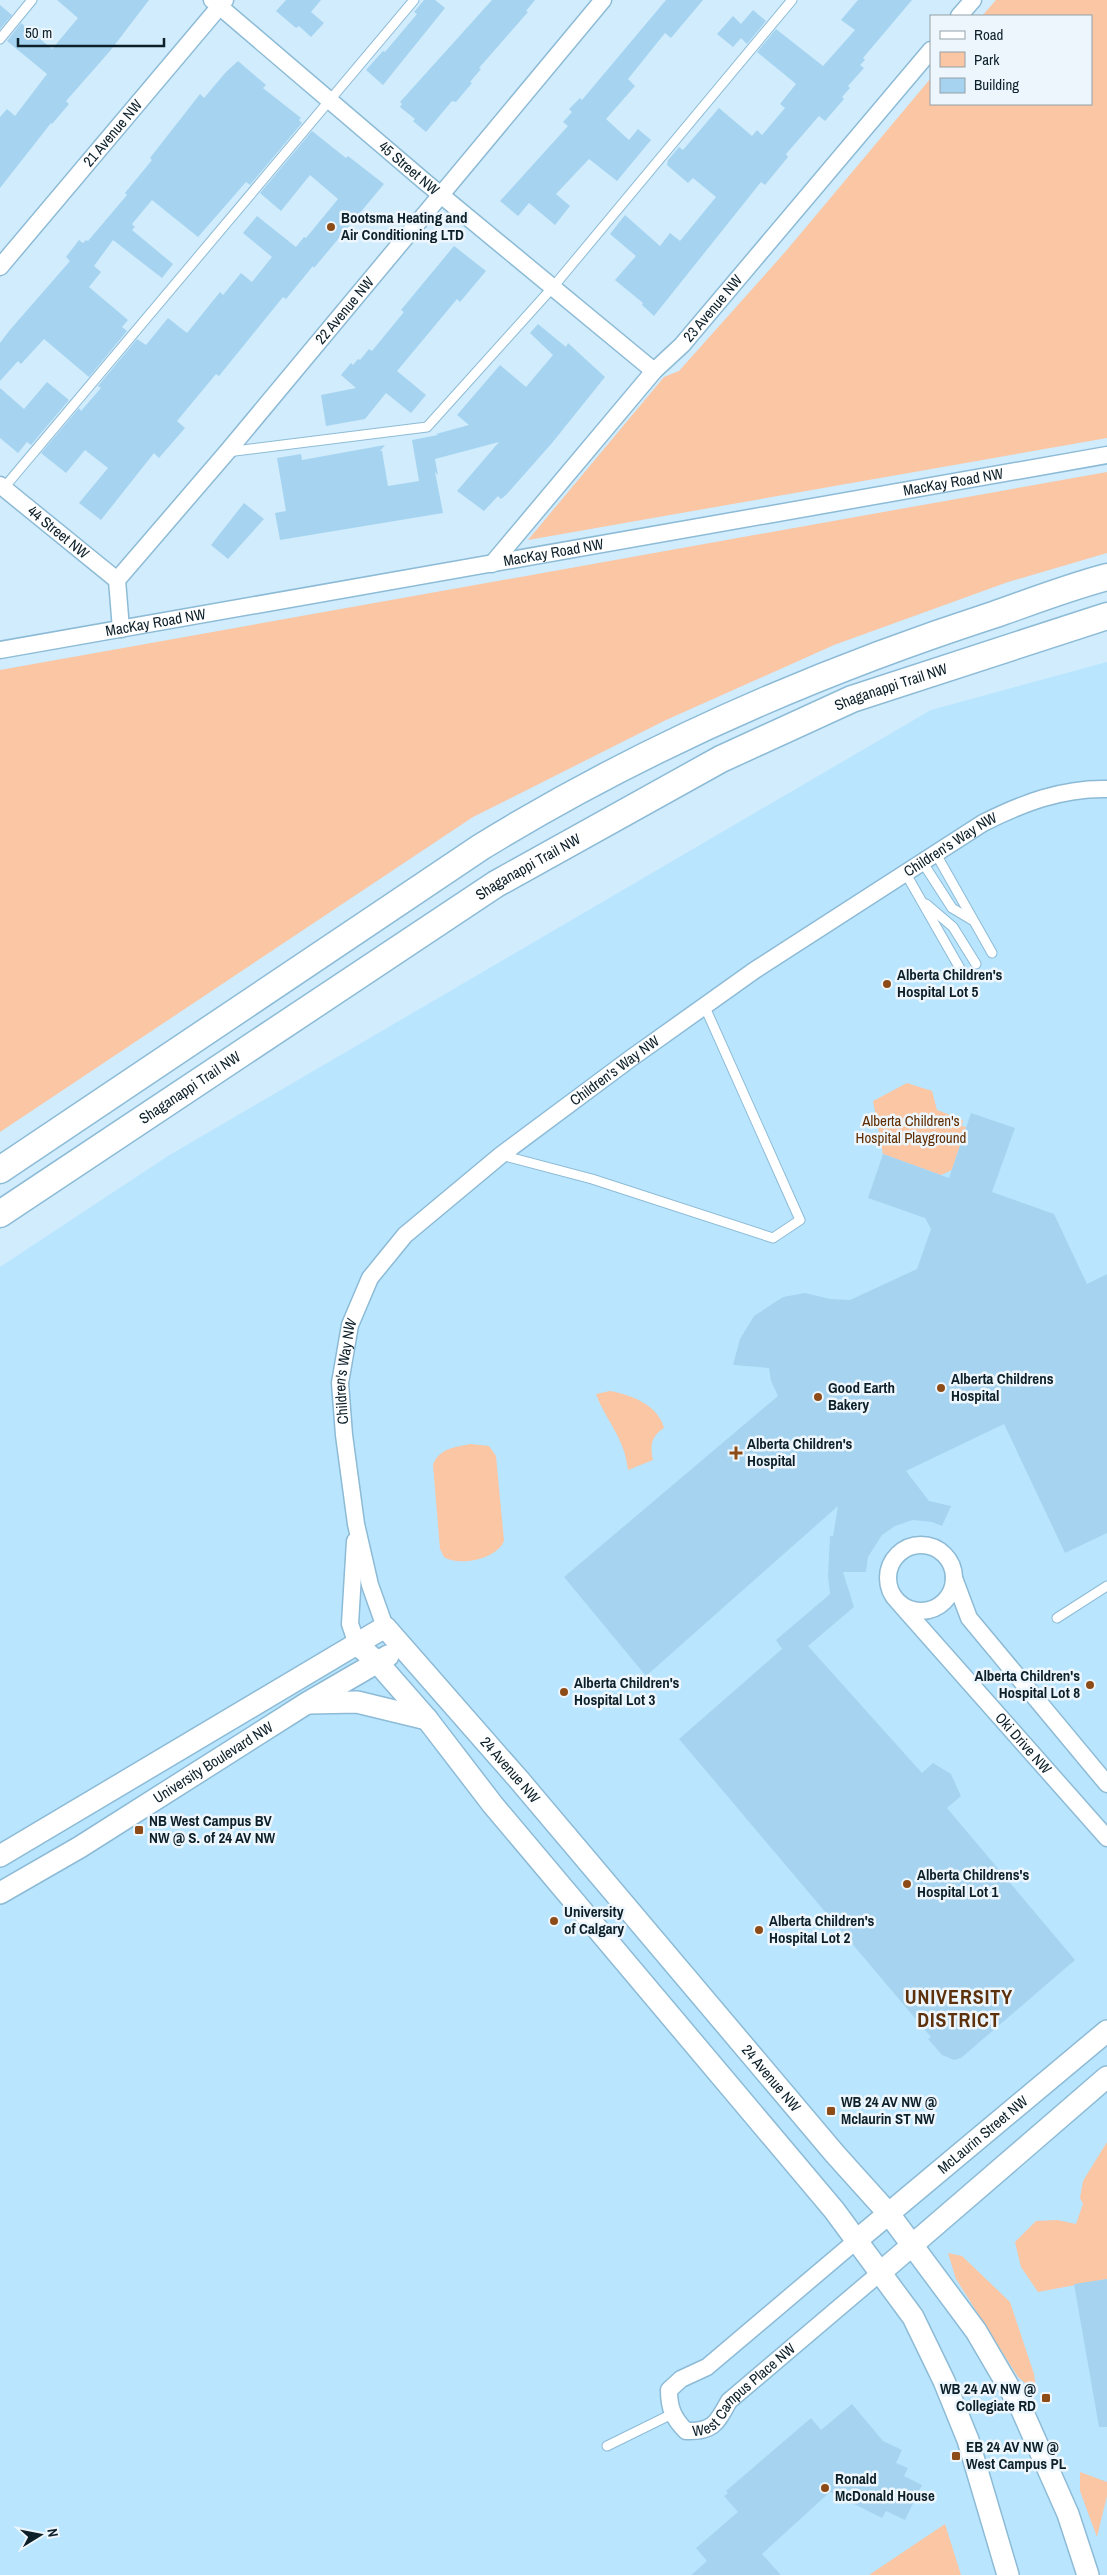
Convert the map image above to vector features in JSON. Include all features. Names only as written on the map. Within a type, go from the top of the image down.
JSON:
[{"type":"main road","points":[[0,1170],[481,847],[543,809],[713,724],[839,669],[949,629],[1107,577]]},
{"type":"main road","name":"Shaganappi Trail NW","points":[[0,1214],[496,884],[721,759],[852,699],[1107,616]]},
{"type":"street","name":"22 Avenue NW","points":[[117,580],[227,452],[603,0]]},
{"type":"street","points":[[960,15],[973,0]]},
{"type":"street","name":"45 Street NW","points":[[219,2],[441,195],[654,371]]},
{"type":"street","name":"21 Avenue NW","points":[[0,267],[219,2]]},
{"type":"street","name":"23 Avenue NW","points":[[492,564],[654,371],[682,345],[930,51]]},
{"type":"street","name":"MacKay Road NW","points":[[0,650],[1107,455]]},
{"type":"street","name":"44 Street NW","points":[[1,488],[117,580]]},
{"type":"street","points":[[117,580],[121,629]]},
{"type":"street","name":"Children's Way NW","points":[[386,1627],[370,1585],[356,1524],[344,1435],[340,1383],[350,1325],[370,1278],[405,1235],[501,1155],[704,1005],[983,823],[1022,804],[1056,794],[1088,788],[1107,789]]},
{"type":"street","name":"Children's Way NW","points":[[356,1524],[350,1624],[357,1644]]},
{"type":"street","points":[[954,1578],[952,1590],[939,1605],[920,1611],[900,1604],[893,1596],[889,1586],[888,1574],[894,1559],[906,1548],[917,1545],[938,1550],[947,1558],[969,1618],[1107,1784]]},
{"type":"street","name":"Oki Drive NW","points":[[900,1604],[1107,1838]]},
{"type":"street","name":"University Boulevard NW","points":[[0,1856],[386,1627]]},
{"type":"street","name":"24 Avenue NW","points":[[386,1627],[401,1648],[520,1781],[835,2154],[889,2214],[976,2331],[1021,2408],[1068,2514],[1088,2575]]},
{"type":"street","points":[[357,1644],[378,1663],[427,1719],[493,1805],[857,2240],[913,2317],[944,2381],[968,2440],[1008,2575]]},
{"type":"street","name":"University Boulevard NW","points":[[0,1893],[80,1847],[307,1703],[401,1648]]},
{"type":"street","points":[[307,1703],[356,1702],[427,1719]]},
{"type":"street","name":"McLaurin Street NW","points":[[857,2240],[1107,2031]]},
{"type":"street","points":[[881,2272],[1107,2077]]},
{"type":"street","name":"West Campus Place NW","points":[[857,2240],[707,2367],[681,2379],[669,2390],[669,2404],[674,2420],[686,2431],[704,2431],[718,2422],[729,2401],[881,2272]]},
{"type":"lane","points":[[0,39],[32,0]]},
{"type":"lane","points":[[1,488],[414,0]]},
{"type":"lane","points":[[227,452],[427,427],[553,288],[792,0]]},
{"type":"lane","points":[[930,859],[952,908],[974,922]]},
{"type":"lane","points":[[930,859],[974,922],[992,953]]},
{"type":"lane","points":[[906,874],[962,972]]},
{"type":"lane","points":[[921,901],[953,927],[976,964]]},
{"type":"lane","points":[[501,1155],[592,1179],[773,1238],[800,1220],[704,1005]]},
{"type":"lane","points":[[1057,1618],[1107,1586]]},
{"type":"lane","points":[[607,2446],[672,2414]]},
{"type":"shaded area","name":"University of Calgary","points":[[1107,662],[1107,2575],[0,2575],[0,1267],[168,1156],[931,710]]},
{"type":"green space","points":[[996,0],[1107,0],[1107,438],[528,540],[664,377],[679,371],[786,251],[930,79],[930,105],[1092,105],[1092,15],[983,15]]},
{"type":"green space","points":[[1107,472],[1107,553],[1008,582],[834,645],[666,720],[473,817],[0,1132],[0,670]]},
{"type":"green space","name":"Alberta Children's Hospital Playground","points":[[907,1083],[932,1091],[937,1110],[963,1120],[962,1126],[966,1127],[952,1170],[941,1175],[883,1154],[873,1101]]},
{"type":"green space","points":[[610,1391],[627,1395],[643,1402],[661,1420],[664,1428],[656,1434],[652,1442],[653,1460],[628,1470],[623,1448],[596,1394]]},
{"type":"green space","points":[[471,1444],[489,1446],[496,1456],[504,1541],[500,1547],[486,1557],[468,1561],[451,1560],[444,1557],[440,1549],[433,1465],[439,1455],[449,1449]]},
{"type":"green space","points":[[1107,2142],[1107,2279],[1038,2292],[1021,2267],[1015,2242],[1036,2221],[1057,2220],[1076,2224],[1083,2204],[1080,2198],[1083,2181]]},
{"type":"green space","points":[[948,2253],[962,2256],[1010,2302],[1034,2374],[1036,2389],[1033,2390],[1018,2377],[956,2279]]},
{"type":"green space","points":[[1080,2472],[1107,2482],[1107,2496],[1097,2537],[1080,2491]]},
{"type":"green space","points":[[945,2524],[961,2575],[869,2575]]},
{"type":"building","points":[[57,0],[149,0],[110,51],[66,101],[69,104],[51,123],[0,188],[0,117],[7,109],[15,116],[47,74],[7,41],[21,23],[52,49],[78,18]]},
{"type":"building","points":[[286,0],[321,0],[311,12],[324,23],[311,37],[299,26],[296,28],[276,11]]},
{"type":"building","points":[[424,0],[435,0],[445,8],[383,85],[366,70],[383,51],[385,52],[417,14],[414,12]]},
{"type":"building","points":[[492,0],[535,0],[526,11],[528,12],[479,68],[481,69],[470,82],[472,83],[456,102],[452,101],[426,132],[413,121],[415,119],[400,107],[402,104],[400,102]]},
{"type":"building","points":[[666,0],[703,0],[671,38],[665,33],[628,79],[635,86],[606,119],[629,140],[638,129],[651,140],[617,181],[589,159],[556,194],[570,206],[555,225],[529,203],[518,216],[500,201],[568,126],[563,122],[572,112],[569,109],[580,98],[582,100]]},
{"type":"building","points":[[858,0],[912,0],[863,58],[865,60],[860,65],[864,68],[848,86],[850,88],[842,97],[844,99],[825,121],[819,116],[786,154],[788,157],[765,185],[761,182],[654,316],[642,305],[643,303],[615,280],[636,256],[610,234],[625,215],[660,246],[670,233],[680,241],[716,197],[693,178],[688,183],[667,165],[668,160],[679,147],[683,150],[719,108],[752,136],[757,130],[762,135],[785,108],[780,104],[796,84],[757,52],[776,29],[823,66],[855,30],[841,20]]},
{"type":"building","points":[[0,5],[12,15],[0,29]]},
{"type":"building","points":[[753,10],[766,21],[747,44],[741,38],[733,47],[717,34],[733,16],[741,24]]},
{"type":"building","points":[[238,61],[266,85],[263,88],[301,118],[299,120],[302,123],[250,185],[246,182],[198,237],[152,200],[132,224],[135,227],[132,230],[173,264],[162,278],[113,240],[94,266],[101,272],[89,287],[128,320],[122,327],[127,331],[89,377],[44,339],[21,364],[18,361],[0,381],[0,343],[70,261],[66,257],[79,240],[83,243],[86,240],[88,241],[127,195],[125,193],[152,160],[150,158],[200,94],[204,98]]},
{"type":"building","points":[[312,131],[346,158],[348,156],[384,184],[314,268],[313,266],[286,299],[283,297],[219,376],[216,374],[177,421],[185,428],[159,458],[154,453],[101,520],[79,503],[108,468],[85,450],[66,473],[41,453],[79,408],[81,411],[101,388],[98,386],[137,339],[146,345],[168,318],[187,333],[220,292],[223,295],[241,273],[252,282],[272,257],[243,233],[257,216],[296,247],[304,237],[306,238],[338,199],[310,175],[281,211],[260,193]]},
{"type":"building","points":[[454,246],[486,271],[460,302],[457,299],[397,371],[426,395],[411,413],[386,393],[365,419],[326,426],[321,395],[356,388],[341,375],[351,363],[353,365],[358,359],[360,360],[369,349],[372,351],[404,312],[401,310]]},
{"type":"building","points":[[538,324],[566,347],[568,343],[605,377],[552,443],[506,495],[501,499],[498,496],[484,511],[457,491],[499,442],[435,459],[438,475],[435,472],[443,513],[280,540],[275,513],[286,511],[277,458],[301,454],[302,460],[385,445],[380,451],[382,451],[388,486],[419,481],[412,440],[438,435],[436,434],[469,425],[457,415],[500,365],[526,387],[553,355],[530,333]]},
{"type":"building","points":[[47,382],[69,400],[31,445],[27,442],[18,453],[0,438],[0,388],[24,409]]},
{"type":"building","points":[[244,503],[264,519],[228,559],[211,545]]},
{"type":"building","name":"Alberta Childrens Hospital","points":[[971,1113],[1015,1128],[992,1192],[1054,1214],[1087,1284],[1107,1274],[1107,1533],[1065,1553],[1004,1424],[906,1471],[929,1501],[951,1506],[942,1526],[932,1522],[913,1520],[895,1526],[882,1535],[868,1557],[866,1572],[843,1572],[854,1607],[808,1646],[922,1773],[933,1763],[951,1774],[961,1796],[947,1808],[1075,1960],[961,2058],[954,2060],[942,2055],[928,2039],[931,2037],[679,1739],[782,1649],[776,1640],[830,1594],[828,1576],[830,1536],[833,1536],[838,1506],[646,1676],[564,1577],[778,1396],[771,1381],[769,1368],[733,1365],[740,1339],[754,1316],[783,1297],[805,1293],[830,1299],[850,1300],[917,1269],[931,1229],[925,1218],[868,1198],[883,1154],[949,1178]]},
{"type":"building","points":[[1107,2279],[1107,2427],[1099,2427],[1074,2284]]},
{"type":"building","name":"Ronald McDonald House","points":[[852,2404],[883,2441],[902,2450],[896,2463],[908,2468],[904,2476],[922,2485],[905,2520],[886,2511],[882,2518],[830,2492],[762,2554],[781,2575],[691,2575],[707,2561],[696,2548],[738,2512],[724,2496],[728,2493],[726,2491],[811,2418],[821,2430]]},
{"type":"place","name":"Bootsma Heating and Air Conditioning LTD","points":[[331,227]]},
{"type":"place","name":"Alberta Children's Hospital Lot 5","points":[[887,984]]},
{"type":"place","name":"Alberta Childrens Hospital","points":[[941,1388]]},
{"type":"place","name":"Good Earth Bakery","points":[[818,1397]]},
{"type":"place","name":"Alberta Children's Hospital","points":[[736,1453]]},
{"type":"place","name":"Alberta Children's Hospital Lot 8","points":[[1090,1685]]},
{"type":"place","name":"Alberta Children's Hospital Lot 3","points":[[564,1692]]},
{"type":"place","name":"NB West Campus BV NW @ S. of 24 AV NW","points":[[139,1830]]},
{"type":"place","name":"Alberta Childrens's Hospital Lot 1","points":[[907,1884]]},
{"type":"place","name":"University of Calgary","points":[[554,1921]]},
{"type":"place","name":"Alberta Children's Hospital Lot 2","points":[[759,1930]]},
{"type":"place","name":"WB 24 AV NW @ Mclaurin ST NW","points":[[831,2111]]},
{"type":"place","name":"WB 24 AV NW @ Collegiate RD","points":[[1046,2398]]},
{"type":"place","name":"EB 24 AV NW @ West Campus PL","points":[[956,2456]]},
{"type":"place","name":"Ronald McDonald House","points":[[825,2488]]},
{"type":"district","name":"UNIVERSITY DISTRICT","points":[[959,2008]]}]
